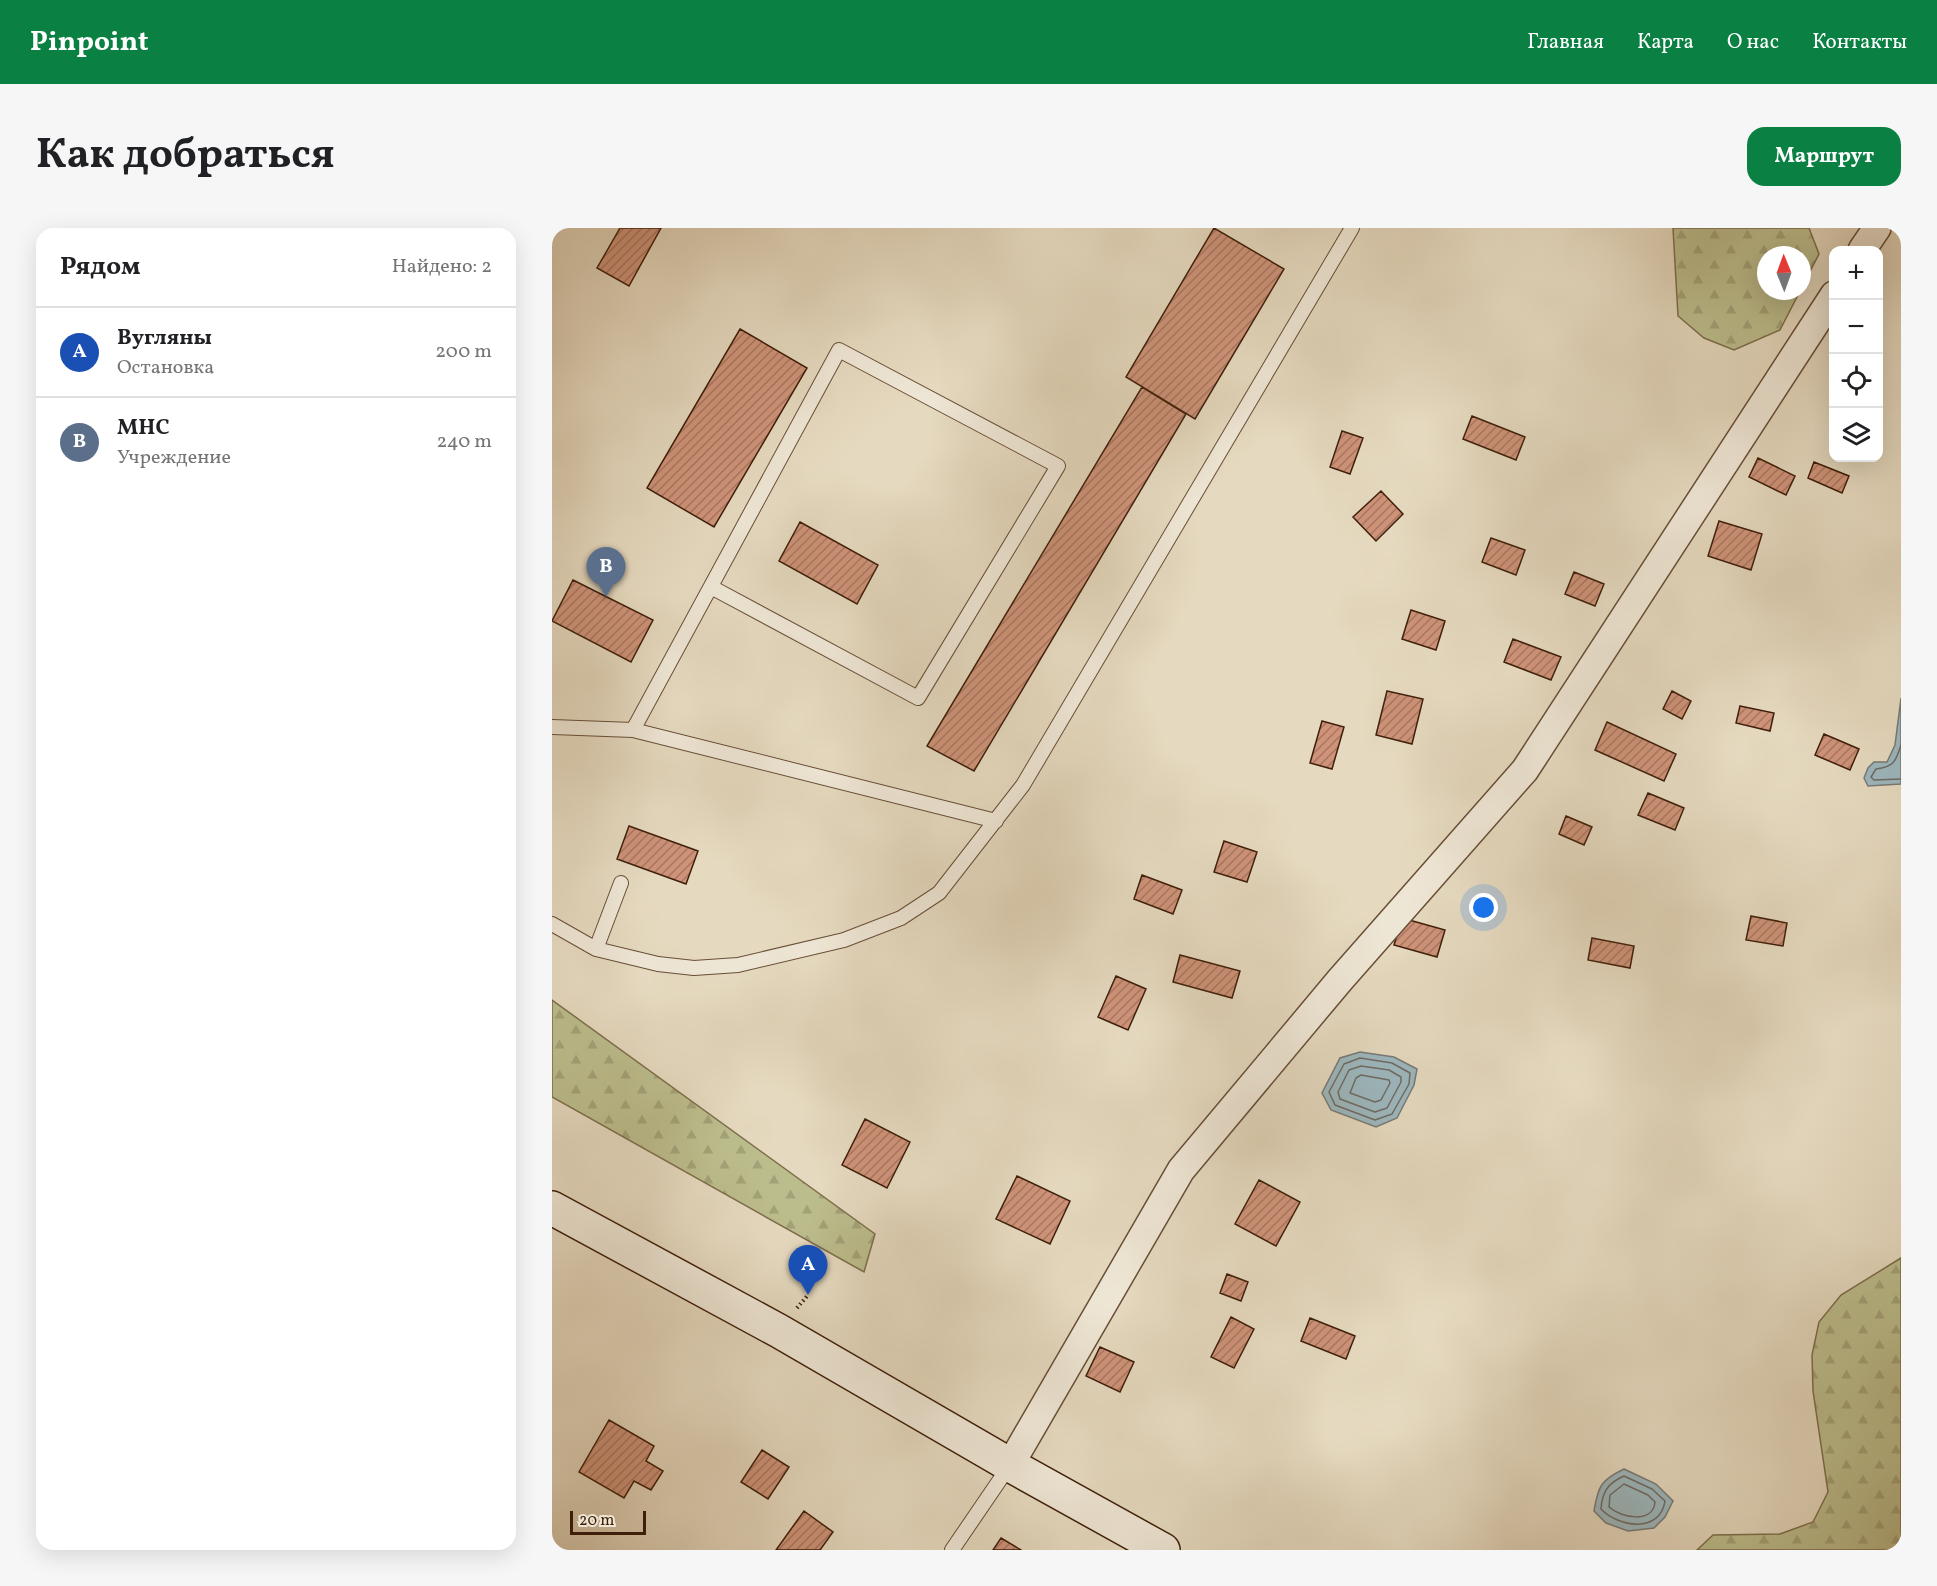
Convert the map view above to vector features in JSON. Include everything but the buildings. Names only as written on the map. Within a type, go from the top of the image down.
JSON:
[{"type":"main road","points":[[552,1208],[779,1331],[1010,1465],[1163,1550]]},
{"type":"street","points":[[1865,246],[1877,228]]},
{"type":"street","points":[[1010,1465],[1181,1170],[1340,980],[1525,770],[1830,300]]},
{"type":"lane","points":[[552,924],[596,949],[658,964],[694,968],[738,965],[844,940],[901,918],[939,893],[1023,785],[1352,228]]},
{"type":"lane","points":[[633,730],[839,351],[1058,466],[918,698],[711,587]]},
{"type":"lane","points":[[552,727],[633,730],[996,821]]},
{"type":"lane","points":[[596,949],[621,883]]},
{"type":"lane","points":[[952,1550],[1010,1465]]},
{"type":"green space","points":[[1673,228],[1809,228],[1819,254],[1811,270],[1811,246],[1757,246],[1757,300],[1795,300],[1780,330],[1734,350],[1704,338],[1678,316]]},
{"type":"green space","points":[[552,1000],[875,1234],[864,1272],[552,1097]]},
{"type":"green space","points":[[1901,1258],[1901,1550],[1697,1550],[1713,1535],[1780,1534],[1813,1522],[1828,1492],[1813,1391],[1812,1355],[1819,1322],[1841,1295]]},
{"type":"water","points":[[1901,698],[1901,784],[1868,786],[1864,778],[1868,768],[1874,762],[1887,762],[1895,745]]},
{"type":"water","points":[[1360,1052],[1394,1057],[1417,1069],[1414,1085],[1397,1118],[1376,1127],[1331,1110],[1322,1093],[1340,1058]]},
{"type":"water","points":[[1624,1469],[1656,1484],[1673,1501],[1665,1517],[1654,1528],[1628,1531],[1606,1523],[1594,1511],[1597,1495],[1602,1485]]},
{"type":"place","name":"МНС","points":[[606,597]]},
{"type":"place","name":"Вугляны","points":[[808,1295]]}]
